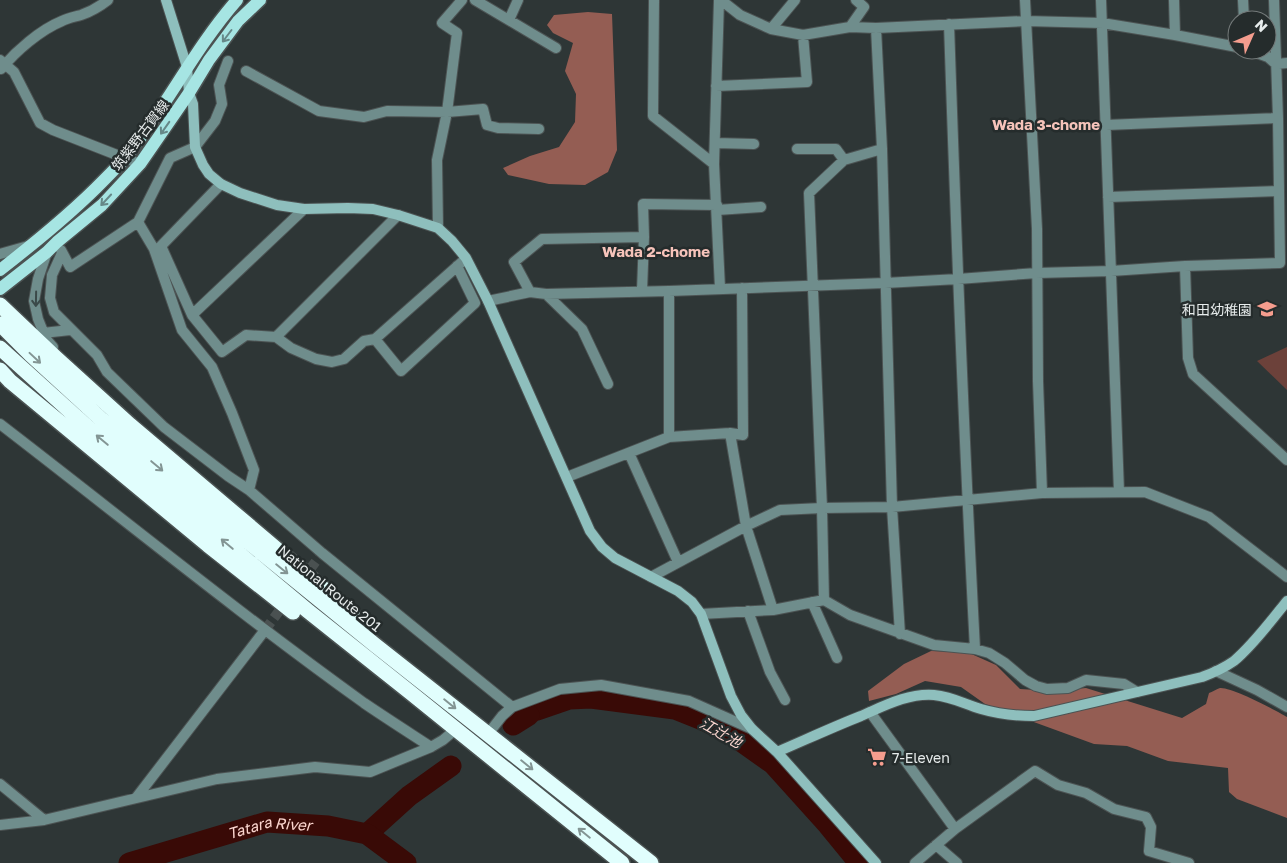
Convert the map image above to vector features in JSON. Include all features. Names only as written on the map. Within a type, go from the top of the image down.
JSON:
[{"type":"highway","points":[[0,305],[130,425],[382,638],[432,690]]},
{"type":"highway","name":"National Route 201","points":[[0,324],[102,420],[222,521],[375,645],[651,863]]},
{"type":"highway","points":[[0,348],[92,432],[308,611],[622,863]]},
{"type":"highway","points":[[0,370],[208,545],[377,678],[411,693]]},
{"type":"main road","name":"筑紫野古賀線","points":[[0,270],[39,240],[90,195],[124,159],[205,41],[237,0]]},
{"type":"main road","name":"筑紫野古賀線","points":[[0,289],[47,252],[59,247],[140,164],[189,93],[209,60],[238,21],[260,0]]},
{"type":"street","points":[[108,0],[81,15],[62,20],[42,32],[2,65],[14,72],[40,122],[53,130],[140,164]]},
{"type":"street","points":[[166,0],[187,67],[189,93],[193,104],[195,147],[209,174],[221,184],[240,193],[277,205],[304,209],[373,209],[438,228],[452,241],[466,258],[488,301],[590,531],[602,547],[616,558],[678,591],[692,602],[701,614],[731,696],[741,715],[777,752],[876,863]]},
{"type":"street","points":[[438,228],[437,160],[447,112],[456,34],[442,23],[462,0]]},
{"type":"street","points":[[475,0],[556,48]]},
{"type":"street","points":[[509,20],[518,0]]},
{"type":"street","points":[[654,0],[653,116],[714,164]]},
{"type":"street","points":[[720,0],[740,15],[771,29],[804,35],[850,27],[876,28],[1026,21],[1102,23],[1227,45]]},
{"type":"street","points":[[720,0],[714,164],[720,288]]},
{"type":"street","points":[[771,29],[795,0]]},
{"type":"street","points":[[850,27],[864,8],[856,0]]},
{"type":"street","points":[[1025,0],[1037,228],[1038,381],[1042,493]]},
{"type":"street","points":[[1101,0],[1119,492]]},
{"type":"street","points":[[1174,0],[1176,35]]},
{"type":"street","points":[[488,301],[530,292],[546,294],[812,286],[958,279],[1037,272],[1111,271],[1184,266],[1280,263],[1279,192],[1283,129],[1278,118],[1274,0]]},
{"type":"street","points":[[950,24],[958,279],[975,649]]},
{"type":"street","points":[[876,28],[882,149],[892,506],[900,634]]},
{"type":"street","points":[[716,86],[807,82],[804,35]]},
{"type":"street","points":[[1271,60],[1276,64],[1287,63]]},
{"type":"street","points":[[59,247],[70,267],[138,222],[170,158],[195,147],[215,121],[222,104],[218,85],[228,61]]},
{"type":"street","points":[[246,71],[319,111],[364,117],[387,111],[447,112],[483,109],[488,125],[498,128],[539,129]]},
{"type":"street","points":[[1106,125],[1278,118]]},
{"type":"street","points":[[715,143],[754,144]]},
{"type":"street","points":[[796,149],[836,149],[844,160]]},
{"type":"street","points":[[824,600],[809,193],[844,160],[882,149]]},
{"type":"street","points":[[221,184],[161,246],[192,315],[222,352],[246,335],[276,337],[291,348],[316,359],[332,362],[344,359],[364,341],[375,340],[466,258]]},
{"type":"street","points":[[1108,197],[1279,192]]},
{"type":"street","points":[[642,291],[643,204],[761,207]]},
{"type":"street","points":[[192,315],[304,209]]},
{"type":"street","points":[[276,337],[398,215]]},
{"type":"street","points":[[138,222],[154,249],[182,330],[212,367],[232,413],[254,470],[249,490]]},
{"type":"street","points":[[530,292],[514,262],[542,239],[644,237]]},
{"type":"street","points":[[0,254],[28,246],[39,240]]},
{"type":"street","points":[[59,247],[52,275],[50,298],[54,312],[97,355],[106,372],[164,427],[249,490],[322,554],[512,707]]},
{"type":"street","points":[[47,252],[38,279],[34,301],[43,333],[46,339],[130,425]]},
{"type":"street","points":[[375,340],[401,372],[475,303],[457,266]]},
{"type":"street","points":[[1184,266],[1188,358],[1193,374],[1287,460]]},
{"type":"street","points":[[566,477],[669,437],[730,433],[743,435],[742,288]]},
{"type":"street","points":[[669,291],[669,437]]},
{"type":"street","points":[[546,294],[582,329],[608,384]]},
{"type":"street","points":[[43,333],[70,330]]},
{"type":"street","points":[[0,380],[36,402]]},
{"type":"street","points":[[0,424],[265,630],[365,704],[431,747]]},
{"type":"street","points":[[730,433],[746,526],[773,610]]},
{"type":"street","points":[[629,453],[678,562]]},
{"type":"street","points":[[651,577],[780,510],[892,506],[1042,493],[1145,492],[1209,517],[1287,577]]},
{"type":"street","points":[[701,614],[773,610],[824,600],[850,615],[934,645],[975,649],[989,653],[1005,663],[1024,680],[1036,686],[1047,689],[1068,688],[1086,680],[1124,684],[1137,692]]},
{"type":"street","points":[[777,752],[898,700],[914,696],[932,695],[953,698],[981,709],[1013,716],[1034,716],[1202,677],[1216,672],[1239,656],[1287,601]]},
{"type":"street","points":[[812,602],[837,658]]},
{"type":"street","points":[[748,611],[770,672],[785,700]]},
{"type":"street","points":[[136,798],[265,630]]},
{"type":"street","points":[[1216,672],[1257,690],[1287,707]]},
{"type":"street","points":[[488,734],[512,707],[560,689],[601,685],[689,702],[752,728]]},
{"type":"street","points":[[870,712],[955,829]]},
{"type":"street","points":[[0,826],[44,820],[217,779],[315,767],[370,772],[431,747],[456,729]]},
{"type":"street","points":[[915,863],[955,829],[1035,771],[1058,785],[1086,793],[1114,809],[1146,817],[1151,827],[1149,851],[1189,863]]},
{"type":"street","points":[[0,784],[44,820]]},
{"type":"street","points":[[936,845],[956,863]]},
{"type":"shaded area","points":[[588,12],[612,14],[617,150],[608,172],[585,185],[549,184],[508,175],[503,168],[530,156],[559,147],[575,122],[576,94],[565,71],[573,43],[553,33],[547,25],[554,15]]},
{"type":"shaded area","points":[[1287,347],[1287,390],[1257,361]]},
{"type":"shaded area","points":[[931,651],[967,652],[996,665],[1020,689],[1053,691],[1086,688],[1182,718],[1206,704],[1209,693],[1220,688],[1234,691],[1254,700],[1287,717],[1287,818],[1237,799],[1229,792],[1228,768],[1168,761],[1127,746],[1094,744],[985,704],[961,687],[925,681],[896,694],[869,701],[868,691],[904,664]]},
{"type":"waterway","name":"江辻池","points":[[537,710],[569,699],[591,698],[675,709],[705,721],[732,735],[773,764],[828,825],[859,863]]},
{"type":"waterway","name":"江辻池","points":[[513,725],[529,715]]},
{"type":"waterway","name":"江辻池","points":[[367,834],[409,796],[451,766]]},
{"type":"waterway","name":"Tatara River","points":[[129,863],[267,822],[328,826],[367,834],[406,863]]},
{"type":"tunnel","points":[[265,630],[322,553]]},
{"type":"place","name":"和田幼稚園","points":[[1267,309]]},
{"type":"place","name":"7-Eleven","points":[[877,757]]},
{"type":"district","name":"Wada 3-chome","points":[[1046,124]]},
{"type":"district","name":"Wada 2-chome","points":[[656,251]]}]
